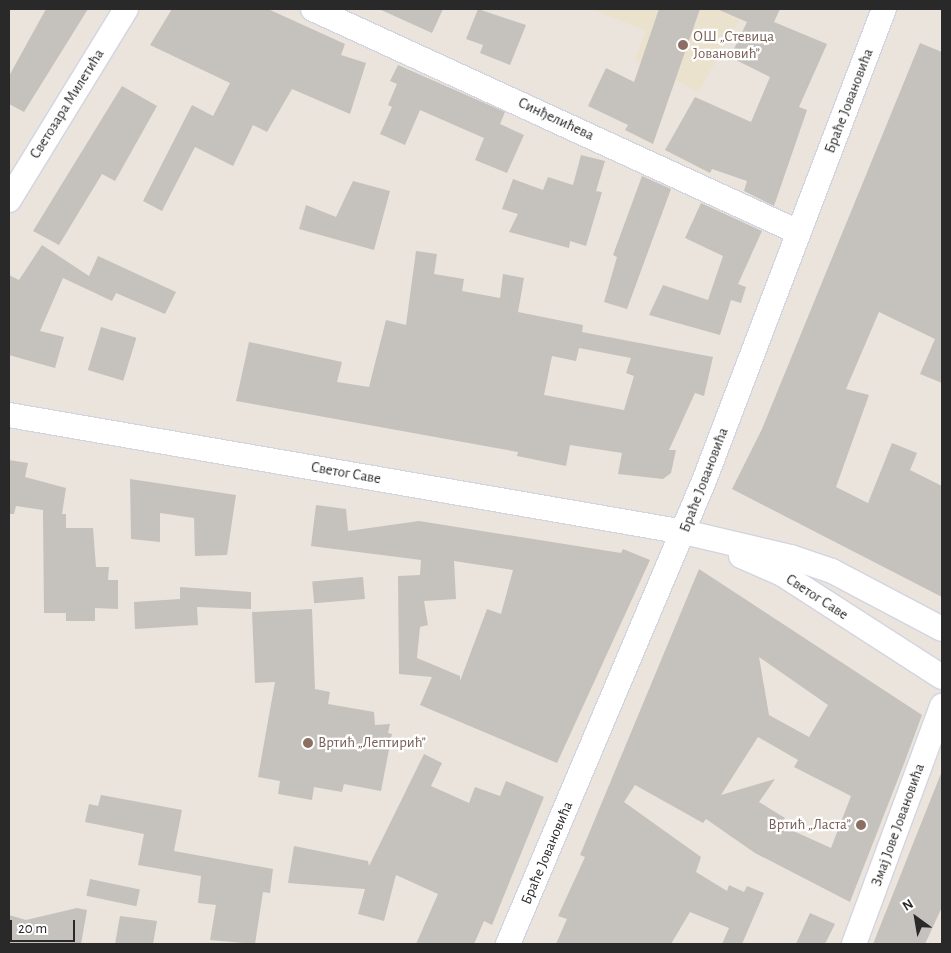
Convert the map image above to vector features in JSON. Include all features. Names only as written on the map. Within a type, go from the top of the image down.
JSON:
[{"type":"street","name":"Светозара Милетића","points":[[9,200],[126,9]]},
{"type":"street","name":"Синђелићева","points":[[314,9],[798,232]]},
{"type":"street","name":"Браће Јовановића","points":[[508,944],[684,532],[884,9]]},
{"type":"street","name":"Светог Саве","points":[[9,415],[684,532],[791,557],[832,571],[942,629]]},
{"type":"street","name":"Светог Саве","points":[[684,532],[782,574],[942,677]]},
{"type":"street","name":"Змај Јове Јовановића","points":[[854,944],[942,706]]},
{"type":"shaded area","name":"ОШ „Стевица Јовановић”","points":[[591,9],[746,9],[698,92],[635,59],[646,31]]},
{"type":"building","points":[[46,9],[88,9],[24,112],[9,104],[9,76]]},
{"type":"building","points":[[172,9],[268,9],[345,44],[341,55],[366,63],[350,114],[292,89],[267,132],[253,125],[233,166],[195,147],[162,211],[143,201],[192,105],[213,116],[230,83],[150,45]]},
{"type":"building","points":[[379,9],[443,9],[432,33]]},
{"type":"building","points":[[478,9],[526,25],[510,65],[480,53],[483,45],[466,39]]},
{"type":"building","points":[[659,9],[700,9],[653,144],[625,130],[628,125],[588,106],[606,68],[634,82]]},
{"type":"building","points":[[717,9],[780,9],[774,22],[827,44],[799,107],[807,110],[774,206],[744,191],[747,181],[712,169],[710,173],[665,150],[695,97],[751,122],[770,77],[730,57],[747,22]]},
{"type":"building","points":[[920,43],[942,52],[942,383],[920,374],[935,339],[879,312],[846,389],[869,395],[836,487],[868,503],[892,443],[917,453],[910,470],[942,486],[942,597],[732,489],[762,429]]},
{"type":"building","points":[[398,65],[505,112],[500,124],[524,135],[507,173],[475,160],[484,138],[420,110],[405,145],[380,134],[392,107],[388,105],[397,84],[390,81]]},
{"type":"building","points":[[122,86],[157,106],[115,181],[102,174],[59,245],[33,231]]},
{"type":"building","points":[[581,155],[605,161],[596,191],[602,192],[586,246],[570,241],[569,248],[509,232],[518,214],[502,209],[513,179],[543,190],[548,177],[573,185]]},
{"type":"building","points":[[642,176],[671,189],[627,309],[604,302],[617,257],[613,255]]},
{"type":"building","points":[[353,181],[390,191],[374,250],[299,229],[306,205],[336,217]]},
{"type":"building","points":[[701,203],[762,231],[738,284],[746,287],[741,303],[731,300],[720,335],[649,315],[663,285],[708,300],[723,256],[685,238]]},
{"type":"building","points":[[42,245],[89,276],[98,256],[176,292],[165,314],[116,293],[112,301],[63,278],[40,331],[64,337],[55,368],[9,355],[9,275],[19,280]]},
{"type":"building","points":[[416,251],[437,254],[434,274],[464,279],[462,291],[500,298],[503,274],[524,278],[518,312],[583,325],[582,332],[713,357],[704,396],[695,393],[669,450],[676,450],[671,473],[663,479],[618,474],[622,453],[570,445],[566,466],[517,456],[518,452],[236,401],[249,342],[342,362],[337,382],[369,387],[386,320],[406,325]],"holes":[[[579,348],[631,358],[626,373],[634,376],[624,410],[544,395],[552,356],[576,361]]]},
{"type":"building","points":[[101,327],[136,338],[123,381],[88,370]]},
{"type":"building","points":[[9,460],[28,463],[25,477],[66,488],[62,514],[66,514],[66,528],[93,528],[96,567],[109,567],[108,580],[118,580],[118,609],[95,608],[95,621],[66,621],[66,613],[44,613],[43,510],[16,506],[14,514],[9,514]]},
{"type":"building","points":[[130,479],[236,495],[227,555],[195,556],[194,518],[160,513],[160,542],[131,539]]},
{"type":"building","points":[[316,505],[346,509],[348,531],[419,521],[621,553],[623,549],[650,560],[557,763],[420,705],[432,677],[399,674],[398,576],[420,575],[421,560],[311,546]],"holes":[[[454,561],[513,570],[501,614],[487,609],[460,681],[460,676],[417,658],[420,627],[428,625],[424,601],[456,599]]]},
{"type":"building","points":[[699,569],[922,715],[850,902],[755,853],[706,819],[703,823],[635,785],[624,802],[701,857],[696,872],[727,891],[729,885],[744,892],[747,886],[764,893],[742,944],[722,944],[729,928],[690,912],[671,944],[556,944],[567,919],[558,916],[585,857],[580,855]],"holes":[[[759,657],[828,705],[809,737],[769,715]],[[758,737],[798,760],[794,767],[851,796],[831,848],[780,825],[785,818],[759,802],[775,779],[721,795]]]},
{"type":"building","points":[[363,577],[365,599],[314,603],[312,581]]},
{"type":"building","points":[[180,587],[251,592],[251,609],[197,607],[198,625],[135,629],[134,602],[180,599]]},
{"type":"building","points":[[312,609],[315,689],[330,692],[328,704],[374,712],[375,725],[390,724],[388,733],[392,734],[381,791],[344,784],[342,792],[314,787],[312,800],[278,794],[280,781],[258,777],[275,682],[255,683],[252,612]]},
{"type":"building","points":[[424,754],[442,763],[431,786],[469,803],[475,787],[500,796],[506,781],[544,797],[492,925],[484,921],[474,944],[416,944],[438,894],[396,875],[384,921],[358,914],[365,889],[288,883],[294,846],[368,861],[369,866]]},
{"type":"building","points":[[942,771],[942,907],[925,944],[873,944]]},
{"type":"building","points":[[101,795],[182,810],[174,851],[273,869],[270,893],[263,892],[255,944],[210,940],[216,905],[198,903],[201,876],[138,865],[144,834],[85,822],[89,804],[98,806]]},
{"type":"building","points":[[90,879],[140,890],[136,906],[86,896]]},
{"type":"building","points":[[77,908],[87,910],[81,944],[9,944],[9,915],[26,920]]},
{"type":"building","points":[[810,913],[835,924],[825,944],[796,944]]},
{"type":"building","points":[[120,916],[157,921],[153,944],[115,944]]},
{"type":"place","name":"ОШ „Стевица Јовановић”","points":[[683,45]]},
{"type":"place","name":"Вртић „Лептирић”","points":[[308,743]]},
{"type":"place","name":"Вртић „Ласта”","points":[[861,825]]}]
